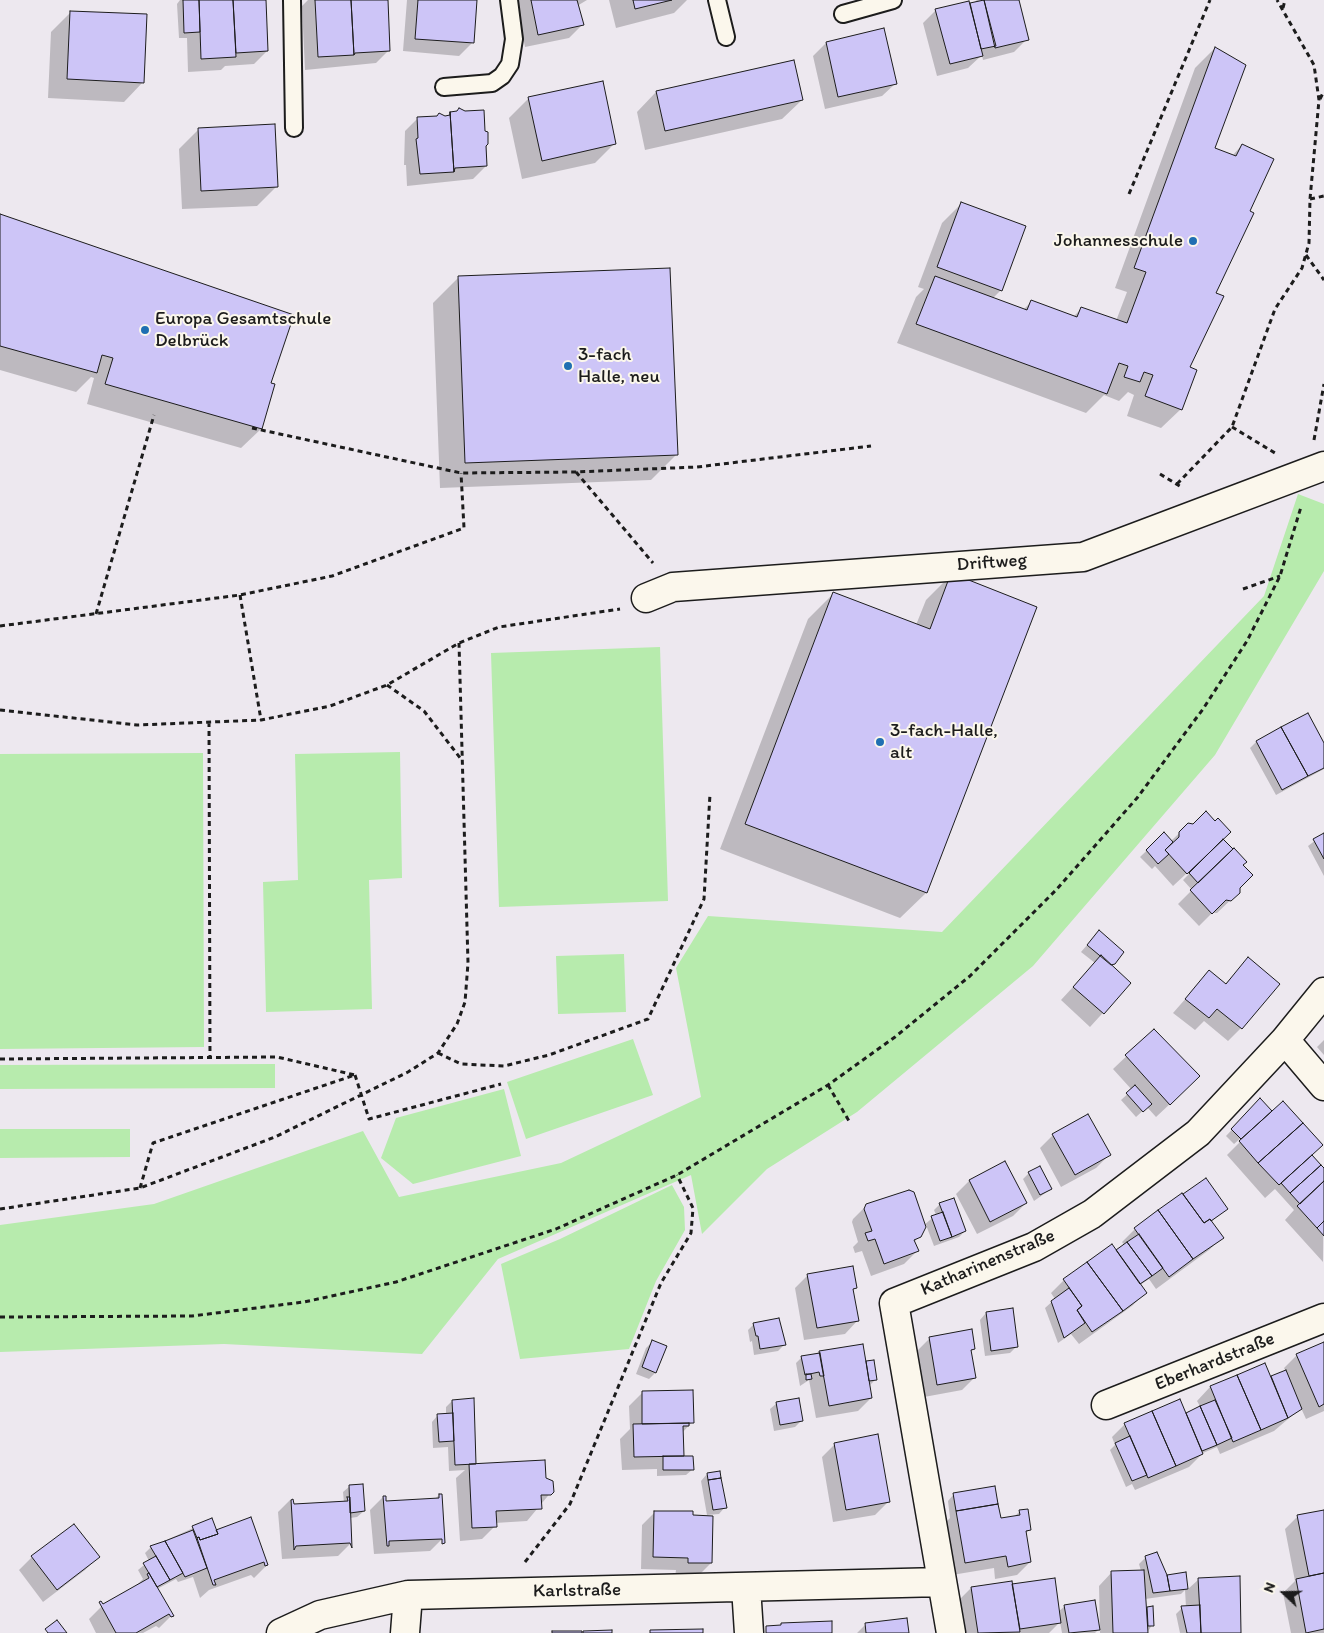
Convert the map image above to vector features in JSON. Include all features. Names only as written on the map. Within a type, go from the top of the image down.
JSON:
[{"type":"street","name":"Driftweg","points":[[646,598],[674,587],[1083,557],[1316,469]]},
{"type":"street","points":[[1324,992],[1285,1040],[1324,1086]]},
{"type":"street","name":"Katharinenstraße","points":[[951,1633],[894,1303],[1034,1247],[1092,1214],[1198,1133],[1285,1040]]},
{"type":"street","name":"Eberhardstraße","points":[[1106,1405],[1324,1318]]},
{"type":"street","name":"Karlstraße","points":[[281,1633],[320,1616],[408,1595],[942,1582]]},
{"type":"street","points":[[746,1587],[749,1633]]},
{"type":"street","points":[[406,1633],[408,1595]]},
{"type":"lane","points":[[292,0],[294,128]]},
{"type":"lane","points":[[444,87],[492,83],[502,76],[510,64],[514,39],[510,0]]},
{"type":"lane","points":[[717,0],[726,37]]},
{"type":"lane","points":[[843,14],[892,0]]},
{"type":"path","points":[[1129,194],[1210,0]]},
{"type":"path","points":[[1177,484],[1232,427],[1275,310],[1302,268],[1309,243],[1310,198],[1319,100],[1314,65],[1277,0]]},
{"type":"path","points":[[1282,8],[1285,0]]},
{"type":"path","points":[[1319,100],[1324,91]]},
{"type":"path","points":[[1310,198],[1324,196]]},
{"type":"path","points":[[1306,254],[1324,280]]},
{"type":"path","points":[[0,1317],[192,1316],[313,1300],[396,1282],[556,1228],[678,1175],[828,1085],[895,1037],[970,976],[1056,890],[1137,798],[1203,708],[1247,640],[1280,576],[1316,469],[1324,384]]},
{"type":"path","points":[[96,614],[154,415]]},
{"type":"path","points":[[1232,427],[1316,469]]},
{"type":"path","points":[[252,428],[461,473],[575,472],[697,467],[870,446]]},
{"type":"path","points":[[575,472],[674,587]]},
{"type":"path","points":[[0,626],[240,595],[332,576],[464,528],[461,473]]},
{"type":"path","points":[[1243,589],[1280,576]]},
{"type":"path","points":[[240,595],[261,720]]},
{"type":"path","points":[[0,710],[137,724],[261,720],[330,706],[387,685],[459,643],[499,627],[616,610],[646,598]]},
{"type":"path","points":[[0,1209],[140,1188],[275,1137],[408,1072],[438,1052],[457,1024],[465,1002],[468,962],[459,643]]},
{"type":"path","points":[[387,685],[424,711],[461,759]]},
{"type":"path","points":[[209,722],[210,1058]]},
{"type":"path","points":[[438,1052],[461,1064],[504,1066],[549,1055],[648,1019],[704,899],[710,794]]},
{"type":"path","points":[[0,1059],[277,1057],[355,1075]]},
{"type":"path","points":[[355,1075],[363,1094],[369,1119],[501,1084]]},
{"type":"path","points":[[140,1188],[153,1143],[355,1075]]},
{"type":"path","points":[[828,1085],[849,1121]]},
{"type":"path","points":[[502,1592],[570,1504],[661,1283],[691,1232],[693,1208],[678,1175]]},
{"type":"green space","points":[[1298,494],[1324,504],[1324,571],[1215,755],[1033,966],[857,1112],[767,1169],[702,1234],[691,1175],[498,1259],[422,1354],[224,1344],[0,1352],[0,1225],[154,1204],[363,1131],[399,1197],[561,1163],[701,1097],[676,968],[708,916],[942,932],[1264,596]]},
{"type":"green space","points":[[660,647],[668,901],[499,907],[491,653]]},
{"type":"green space","points":[[400,752],[402,878],[369,880],[372,1009],[266,1012],[263,882],[298,880],[295,754]]},
{"type":"green space","points":[[203,753],[204,1047],[0,1049],[0,754]]},
{"type":"green space","points":[[624,954],[626,1012],[558,1014],[556,956]]},
{"type":"green space","points":[[633,1039],[653,1095],[526,1139],[507,1082]]},
{"type":"green space","points":[[275,1064],[275,1088],[0,1089],[0,1065]]},
{"type":"green space","points":[[504,1089],[521,1156],[413,1184],[381,1158],[396,1118]]},
{"type":"green space","points":[[0,1129],[130,1129],[130,1157],[0,1158]]},
{"type":"green space","points":[[672,1185],[684,1207],[685,1230],[656,1281],[629,1349],[520,1359],[501,1264],[560,1239]]},
{"type":"building","points":[[183,0],[199,0],[200,32],[184,33]]},
{"type":"building","points":[[199,0],[233,0],[236,57],[201,59]]},
{"type":"building","points":[[233,0],[266,0],[268,51],[236,53]]},
{"type":"building","points":[[315,0],[351,0],[354,55],[318,57]]},
{"type":"building","points":[[351,0],[388,0],[390,51],[355,53],[354,55]]},
{"type":"building","points":[[418,0],[477,0],[474,43],[415,39]]},
{"type":"building","points":[[531,0],[577,0],[584,25],[538,35]]},
{"type":"building","points":[[633,0],[672,0],[635,9]]},
{"type":"building","points":[[984,0],[1019,0],[1029,40],[995,48]]},
{"type":"building","points":[[984,0],[996,46],[981,49],[970,3]]},
{"type":"building","points":[[969,1],[983,56],[950,64],[935,9]]},
{"type":"building","points":[[70,11],[147,14],[144,83],[67,79]]},
{"type":"building","points":[[884,28],[897,84],[838,97],[826,42]]},
{"type":"building","name":"Johannesschule","points":[[1215,47],[1246,65],[1215,148],[1236,156],[1242,144],[1274,159],[1250,211],[1254,213],[1216,293],[1224,296],[1190,367],[1197,370],[1182,410],[1145,396],[1153,375],[1144,372],[1140,382],[1124,377],[1128,366],[1119,363],[1107,394],[916,324],[935,276],[1027,310],[1031,300],[1077,317],[1081,307],[1127,323],[1146,272],[1134,268]]},
{"type":"building","points":[[794,60],[803,100],[665,131],[656,91]]},
{"type":"building","points":[[603,81],[616,144],[542,161],[528,97]]},
{"type":"building","points":[[459,108],[465,111],[484,110],[485,131],[488,132],[488,144],[486,146],[487,166],[455,168],[454,172],[450,112],[457,111]]},
{"type":"building","points":[[450,112],[454,172],[420,174],[416,139],[418,138],[417,117],[437,116],[439,113],[445,116],[450,115]]},
{"type":"building","points":[[275,124],[278,187],[201,191],[198,128]]},
{"type":"building","points":[[961,202],[1026,226],[1002,291],[937,267]]},
{"type":"building","name":"Europa Gesamtschule Delbrück","points":[[0,214],[294,315],[271,383],[275,384],[262,429],[105,384],[113,358],[102,355],[97,373],[0,346]]},
{"type":"building","name":"3-fach Halle, neu","points":[[670,268],[678,455],[465,463],[458,276]]},
{"type":"building","name":"3-fach-Halle, alt","points":[[951,573],[1037,607],[927,893],[745,824],[833,592],[930,629]]},
{"type":"building","points":[[1308,713],[1324,743],[1324,768],[1308,776],[1281,727]]},
{"type":"building","points":[[1281,727],[1308,776],[1282,790],[1256,741]]},
{"type":"building","points":[[1206,811],[1215,821],[1218,818],[1231,832],[1187,874],[1165,850],[1179,837],[1179,832],[1188,823],[1193,824]]},
{"type":"building","points":[[1164,832],[1173,842],[1165,850],[1169,854],[1158,864],[1146,850]]},
{"type":"building","points":[[1324,833],[1324,859],[1313,839]]},
{"type":"building","points":[[1223,839],[1233,849],[1198,883],[1189,873]]},
{"type":"building","points":[[1234,848],[1247,862],[1243,865],[1253,875],[1240,888],[1240,893],[1231,901],[1226,900],[1212,914],[1190,890]]},
{"type":"building","points":[[1099,930],[1124,952],[1115,964],[1111,965],[1087,945]]},
{"type":"building","points":[[1101,955],[1131,983],[1104,1014],[1073,987]]},
{"type":"building","points":[[1248,957],[1280,984],[1242,1029],[1217,1009],[1209,1018],[1185,999],[1209,970],[1226,984]]},
{"type":"building","points":[[1154,1029],[1200,1076],[1170,1105],[1125,1055]]},
{"type":"building","points":[[1135,1085],[1152,1104],[1143,1112],[1126,1093]]},
{"type":"building","points":[[1260,1098],[1272,1111],[1241,1139],[1231,1129]]},
{"type":"building","points":[[1283,1101],[1303,1123],[1258,1163],[1239,1141]]},
{"type":"building","points":[[1088,1114],[1111,1155],[1075,1175],[1052,1134]]},
{"type":"building","points":[[1303,1123],[1323,1145],[1279,1185],[1258,1163]]},
{"type":"building","points":[[1312,1155],[1321,1165],[1290,1193],[1281,1183]]},
{"type":"building","points":[[1005,1161],[1027,1203],[990,1222],[969,1180]]},
{"type":"building","points":[[1321,1165],[1324,1168],[1324,1181],[1300,1204],[1290,1193]]},
{"type":"building","points":[[1040,1166],[1052,1189],[1040,1195],[1028,1172]]},
{"type":"building","points":[[1206,1178],[1228,1209],[1211,1221],[1210,1219],[1204,1223],[1183,1194]]},
{"type":"building","points":[[1324,1181],[1324,1221],[1317,1228],[1297,1206]]},
{"type":"building","points":[[909,1190],[914,1192],[926,1227],[921,1237],[914,1240],[919,1251],[884,1264],[875,1239],[868,1241],[865,1233],[872,1231],[864,1209],[866,1204]]},
{"type":"building","points":[[1182,1193],[1204,1223],[1210,1219],[1224,1238],[1193,1259],[1158,1210]]},
{"type":"building","points":[[954,1198],[966,1231],[952,1237],[939,1203]]},
{"type":"building","points":[[1158,1210],[1193,1259],[1169,1277],[1134,1228]]},
{"type":"building","points":[[943,1212],[952,1237],[940,1241],[931,1216]]},
{"type":"building","points":[[1324,1221],[1324,1236],[1317,1228]]},
{"type":"building","points":[[1139,1234],[1163,1268],[1152,1276],[1127,1242]]},
{"type":"building","points":[[1127,1242],[1152,1276],[1140,1284],[1116,1250]]},
{"type":"building","points":[[1112,1244],[1147,1293],[1123,1311],[1087,1262]]},
{"type":"building","points":[[1087,1262],[1123,1311],[1092,1332],[1077,1310],[1082,1306],[1063,1279]]},
{"type":"building","points":[[853,1266],[857,1288],[853,1289],[859,1321],[817,1328],[807,1274]]},
{"type":"building","points":[[1069,1288],[1082,1306],[1077,1310],[1085,1323],[1064,1338],[1051,1301]]},
{"type":"building","points":[[1013,1308],[1018,1347],[991,1351],[986,1312]]},
{"type":"building","points":[[779,1318],[786,1345],[760,1349],[753,1323]]},
{"type":"building","points":[[972,1329],[975,1349],[971,1350],[976,1378],[937,1385],[929,1337]]},
{"type":"building","points":[[652,1340],[667,1346],[656,1373],[642,1367]]},
{"type":"building","points":[[1324,1342],[1324,1404],[1319,1407],[1296,1354]]},
{"type":"building","points":[[863,1344],[872,1398],[829,1406],[819,1351]]},
{"type":"building","points":[[820,1353],[824,1376],[820,1376],[819,1372],[805,1375],[801,1356]]},
{"type":"building","points":[[874,1360],[877,1380],[869,1381],[866,1361]]},
{"type":"building","points":[[1265,1363],[1288,1418],[1261,1430],[1237,1375]]},
{"type":"building","points":[[1286,1370],[1302,1409],[1288,1418],[1271,1376]]},
{"type":"building","points":[[806,1374],[811,1374],[812,1379],[806,1380]]},
{"type":"building","points":[[1237,1375],[1261,1430],[1233,1442],[1210,1386]]},
{"type":"building","points":[[693,1390],[694,1423],[642,1424],[642,1391]]},
{"type":"building","points":[[474,1398],[476,1464],[455,1465],[452,1400]]},
{"type":"building","points":[[799,1398],[803,1421],[780,1425],[776,1402]]},
{"type":"building","points":[[1180,1399],[1203,1454],[1176,1466],[1152,1411]]},
{"type":"building","points":[[1215,1400],[1232,1438],[1217,1445],[1200,1406]]},
{"type":"building","points":[[1200,1406],[1217,1445],[1202,1451],[1186,1413]]},
{"type":"building","points":[[1152,1411],[1176,1466],[1148,1478],[1124,1423]]},
{"type":"building","points":[[453,1413],[454,1441],[439,1442],[437,1414]]},
{"type":"building","points":[[689,1423],[689,1426],[683,1426],[684,1456],[634,1457],[633,1424]]},
{"type":"building","points":[[878,1434],[890,1502],[846,1510],[834,1443]]},
{"type":"building","points":[[1130,1436],[1147,1475],[1132,1481],[1115,1443]]},
{"type":"building","points":[[663,1456],[693,1456],[694,1470],[663,1470]]},
{"type":"building","points":[[545,1460],[546,1478],[553,1481],[554,1492],[551,1495],[541,1495],[542,1509],[496,1511],[497,1527],[472,1528],[469,1464]]},
{"type":"building","points":[[720,1471],[721,1478],[708,1480],[707,1473]]},
{"type":"building","points":[[721,1478],[727,1508],[713,1510],[708,1480]]},
{"type":"building","points":[[363,1484],[365,1511],[350,1513],[349,1485]]},
{"type":"building","points":[[995,1486],[998,1504],[956,1511],[953,1493]]},
{"type":"building","points":[[439,1494],[442,1494],[445,1543],[442,1544],[442,1539],[389,1541],[389,1546],[387,1546],[383,1496],[386,1496],[386,1501],[439,1498]]},
{"type":"building","points":[[347,1497],[350,1497],[352,1548],[350,1543],[296,1546],[294,1550],[291,1500],[293,1499],[294,1504],[348,1501]]},
{"type":"building","points":[[998,1504],[1001,1518],[1020,1515],[1019,1510],[1028,1509],[1031,1530],[1026,1531],[1031,1562],[1008,1567],[1006,1556],[965,1563],[956,1511]]},
{"type":"building","points":[[1324,1510],[1324,1573],[1309,1576],[1297,1515]]},
{"type":"building","points":[[654,1511],[693,1511],[693,1515],[713,1516],[712,1563],[688,1563],[688,1558],[653,1557]]},
{"type":"building","points":[[251,1517],[268,1565],[265,1566],[264,1562],[214,1580],[216,1585],[213,1585],[197,1538],[199,1537],[200,1540],[218,1534],[216,1530]]},
{"type":"building","points":[[212,1518],[218,1534],[200,1540],[199,1537],[197,1538],[192,1526]]},
{"type":"building","points":[[74,1524],[100,1557],[57,1590],[31,1556]]},
{"type":"building","points":[[193,1530],[207,1568],[185,1577],[165,1541]]},
{"type":"building","points":[[165,1541],[183,1573],[170,1580],[150,1546]]},
{"type":"building","points":[[1157,1552],[1167,1575],[1170,1591],[1153,1593],[1145,1556]]},
{"type":"building","points":[[156,1556],[170,1580],[157,1587],[143,1563]]},
{"type":"building","points":[[1144,1570],[1148,1633],[1113,1633],[1111,1571]]},
{"type":"building","points":[[1186,1572],[1188,1589],[1170,1591],[1167,1575]]},
{"type":"building","points":[[149,1573],[174,1616],[171,1617],[169,1614],[136,1633],[116,1633],[99,1602],[101,1601],[103,1604],[149,1578],[147,1574]]},
{"type":"building","points":[[1324,1573],[1324,1629],[1306,1633],[1296,1579]]},
{"type":"building","points":[[1240,1576],[1241,1633],[1201,1633],[1198,1578]]},
{"type":"building","points":[[1055,1578],[1061,1623],[1020,1629],[1012,1584]]},
{"type":"building","points":[[1012,1581],[1020,1632],[978,1633],[971,1587]]},
{"type":"building","points":[[1095,1600],[1100,1630],[1069,1633],[1064,1605]]},
{"type":"building","points":[[1200,1605],[1201,1633],[1187,1633],[1181,1606]]},
{"type":"building","points":[[1153,1606],[1154,1626],[1148,1626],[1147,1607]]},
{"type":"building","points":[[907,1618],[909,1633],[866,1633],[865,1623]]},
{"type":"building","points":[[57,1620],[67,1633],[48,1633],[45,1629]]},
{"type":"building","points":[[832,1621],[832,1633],[766,1633],[766,1626],[781,1625],[781,1623]]},
{"type":"building","points":[[703,1629],[703,1633],[650,1633],[650,1630]]},
{"type":"building","points":[[612,1630],[612,1633],[583,1633],[583,1631]]},
{"type":"building","points":[[552,1631],[582,1631],[582,1633],[552,1633]]},
{"type":"place","name":"Johannesschule","points":[[1193,241]]},
{"type":"place","name":"Europa Gesamtschule Delbrück","points":[[145,330]]},
{"type":"place","name":"3-fach Halle, neu","points":[[568,366]]},
{"type":"place","name":"3-fach-Halle, alt","points":[[880,742]]}]
